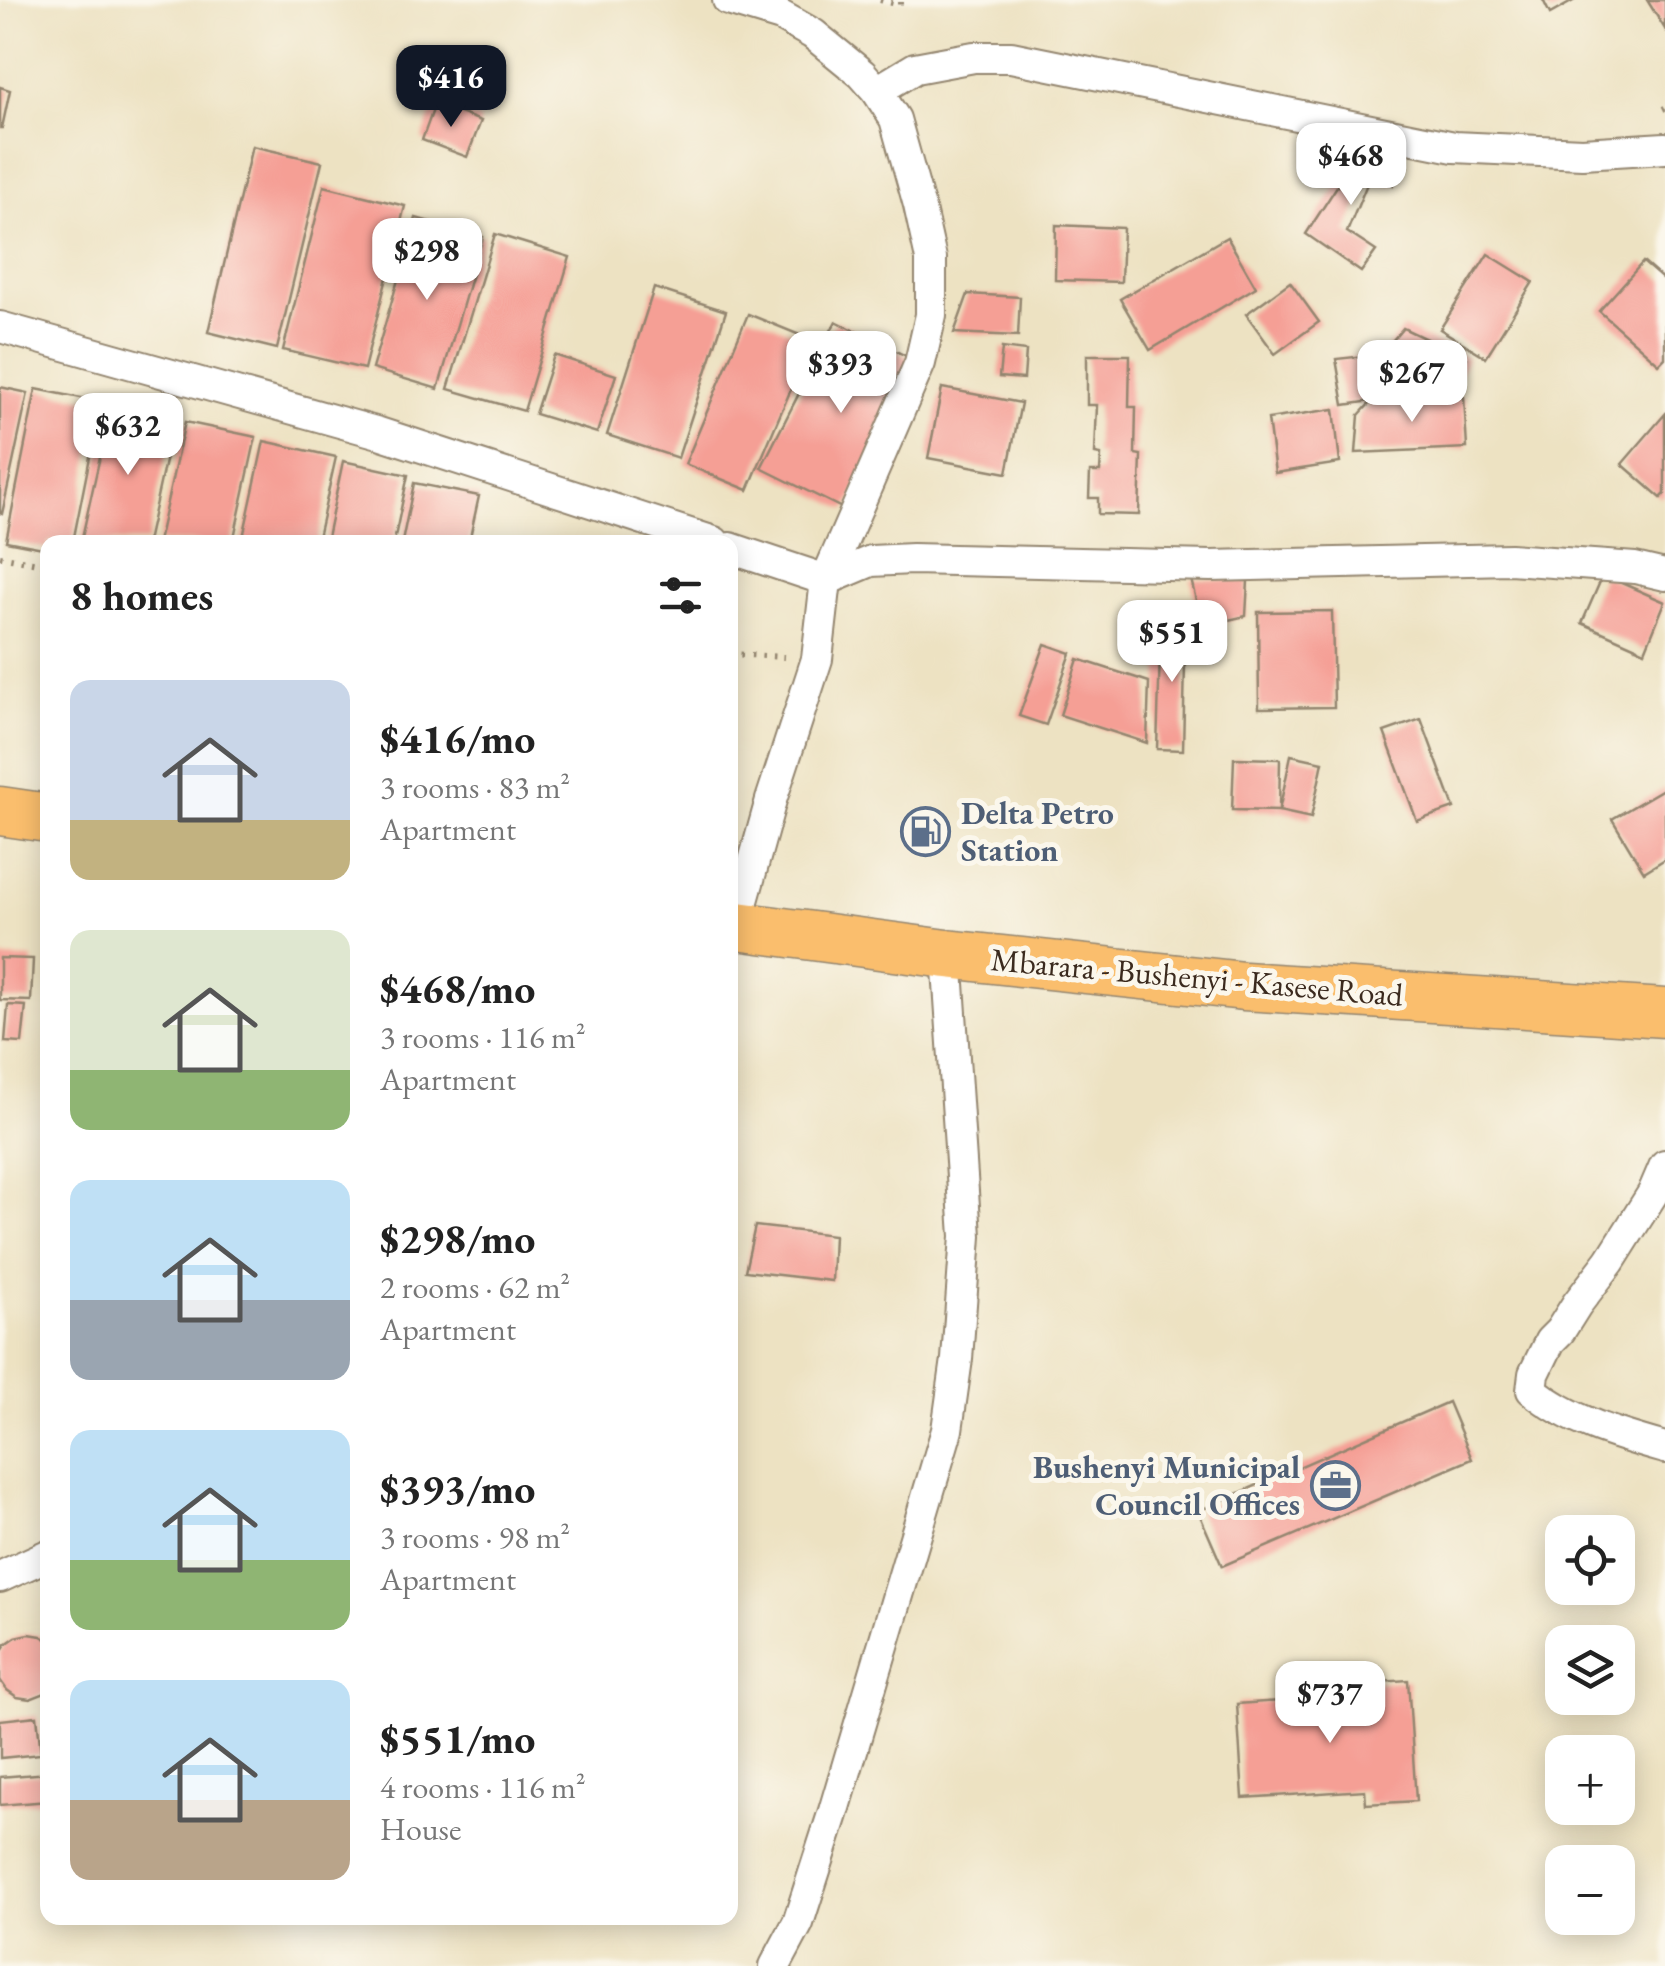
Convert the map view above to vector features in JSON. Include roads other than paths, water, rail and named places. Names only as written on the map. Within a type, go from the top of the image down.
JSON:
[{"type":"main road","points":[[0,811],[40,817]]},
{"type":"main road","name":"Mbarara - Bushenyi - Kasese Road","points":[[738,926],[947,954],[1244,986],[1665,1013]]},
{"type":"street","points":[[728,0],[781,16],[814,34],[877,91],[895,119],[931,260],[931,315],[916,378],[826,580],[818,660],[738,909]]},
{"type":"street","points":[[877,91],[915,68],[974,56],[1011,56],[1454,147],[1582,153],[1665,148]]},
{"type":"street","points":[[0,328],[378,433],[692,535]]},
{"type":"street","points":[[738,551],[826,580],[871,561],[912,559],[1211,566],[1510,559],[1634,568],[1665,575]]},
{"type":"street","points":[[775,1966],[798,1924],[947,1430],[957,1360],[966,1236],[947,954]]},
{"type":"street","points":[[1665,1165],[1653,1192],[1610,1260],[1550,1341],[1534,1374],[1532,1390],[1575,1418],[1665,1448]]},
{"type":"street","points":[[0,1577],[40,1559]]},
{"type":"place","name":"Delta Petro Station","points":[[926,831]]},
{"type":"place","name":"Bushenyi Municipal Council Offices","points":[[1335,1485]]}]
